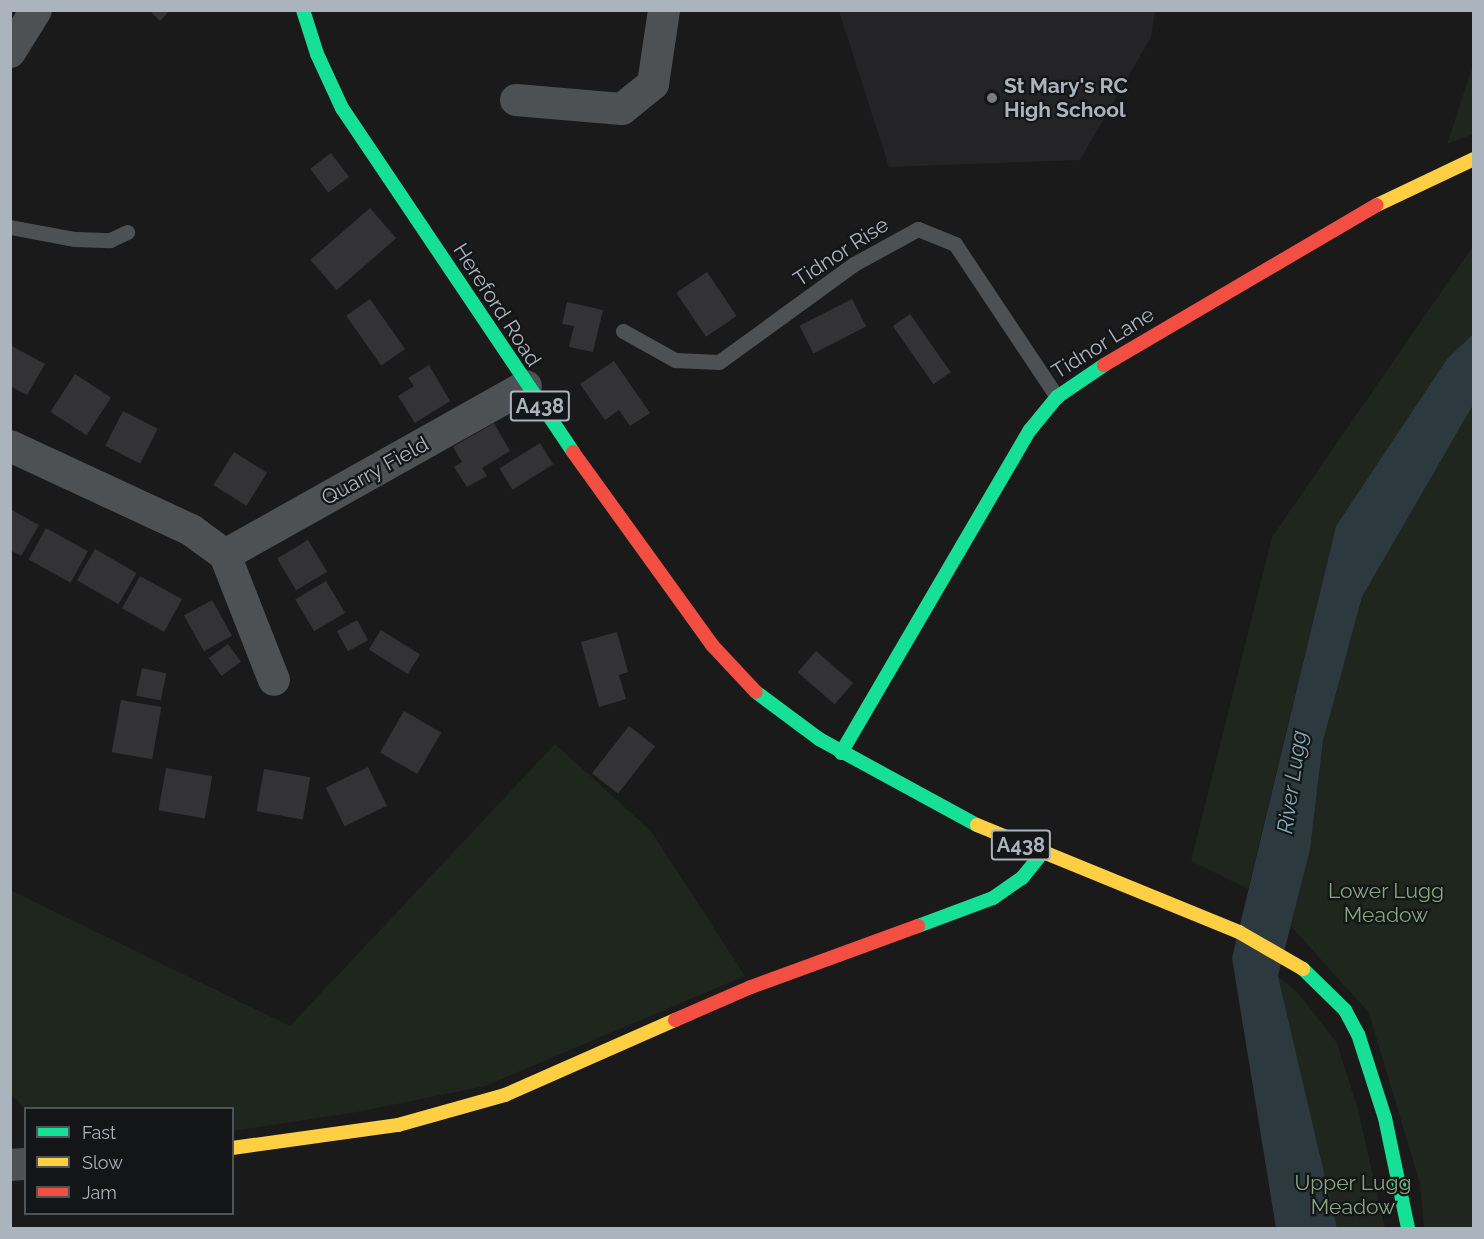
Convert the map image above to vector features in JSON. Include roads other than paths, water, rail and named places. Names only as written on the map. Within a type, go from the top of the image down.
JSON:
[{"type":"main road","name":"Hereford Road","points":[[303,10],[316,54],[342,108],[526,387],[712,645],[755,691],[841,753]]},
{"type":"main road","name":"Tidnor Lane","points":[[841,753],[1030,429],[1057,397],[1097,369],[1359,214],[1473,159]]},
{"type":"main road","name":"A438","points":[[841,753],[995,834],[1209,919],[1287,956],[1318,981],[1345,1010],[1358,1034],[1385,1118],[1408,1228]]},
{"type":"main road","points":[[234,1148],[398,1125],[505,1095],[751,987],[993,898],[1022,878],[1042,853]]},
{"type":"street","points":[[10,52],[36,10]]},
{"type":"street","points":[[516,100],[622,109],[653,84],[664,10]]},
{"type":"street","name":"Quarry Field","points":[[225,555],[526,387]]},
{"type":"street","points":[[10,447],[191,530],[225,555],[274,680]]},
{"type":"lane","points":[[10,227],[75,239],[110,240],[127,232]]},
{"type":"lane","name":"Tidnor Rise","points":[[622,331],[675,360],[719,362],[854,264],[918,229],[955,244],[1057,397]]},
{"type":"water","name":"River Lugg","points":[[1473,334],[1473,405],[1362,597],[1323,741],[1310,850],[1278,976],[1337,1228],[1276,1228],[1232,958],[1336,526],[1447,359]]},
{"type":"place","name":"St Mary's RC High School","points":[[992,98]]},
{"type":"park label","name":"Lower Lugg Meadow","points":[[1386,903]]},
{"type":"park label","name":"Upper Lugg Meadow","points":[[1353,1195]]}]
